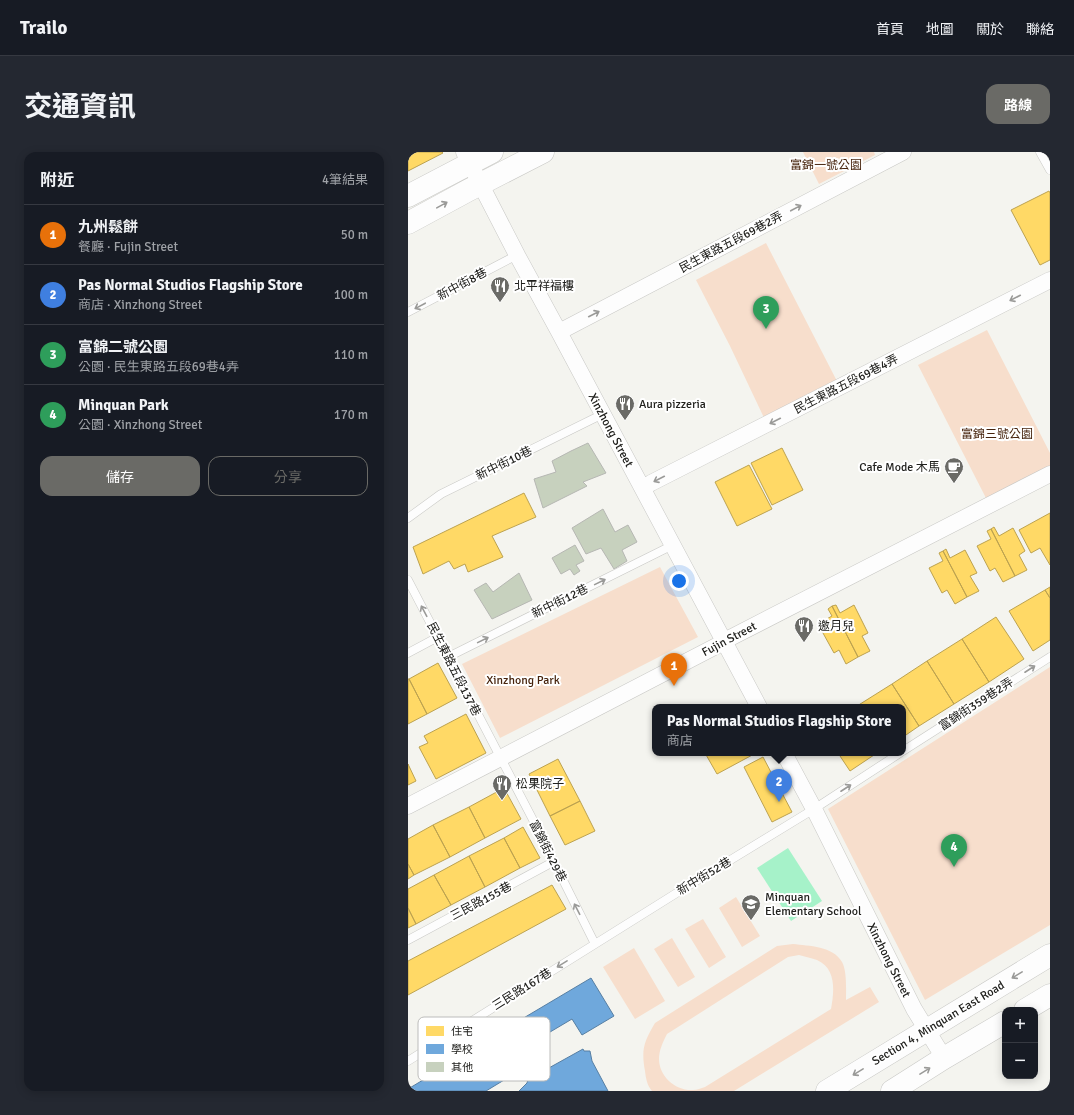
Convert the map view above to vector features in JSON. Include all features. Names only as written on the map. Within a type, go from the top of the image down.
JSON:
[{"type":"main road","points":[[408,196],[467,158],[492,152]]},
{"type":"main road","points":[[408,223],[543,152]]},
{"type":"main road","name":"Section 4, Minquan East Road","points":[[827,1091],[1050,954]]},
{"type":"main road","points":[[1030,1007],[1050,995]]},
{"type":"main road","points":[[892,1091],[1002,1024]]},
{"type":"street","name":"民生東路五段69巷2弄","points":[[559,332],[903,152]]},
{"type":"street","name":"Xinzhong Street","points":[[467,158],[517,256],[643,488],[757,704]]},
{"type":"street","name":"民生東路五段69巷4弄","points":[[643,488],[1050,280]]},
{"type":"street","name":"Fujin Street","points":[[408,806],[730,638],[1050,474]]},
{"type":"street","name":"Xinzhong Street","points":[[786,756],[907,995],[944,1058]]},
{"type":"lane","points":[[1040,152],[1050,170]]},
{"type":"lane","name":"新中街8巷","points":[[408,312],[517,256]]},
{"type":"lane","name":"新中街10巷","points":[[408,518],[442,494],[603,414]]},
{"type":"lane","name":"新中街12巷","points":[[448,657],[673,546]]},
{"type":"lane","name":"民生東路五段137巷","points":[[408,580],[500,758]]},
{"type":"lane","points":[[408,653],[438,637]]},
{"type":"lane","name":"富錦街359巷2弄","points":[[906,749],[1050,657]]},
{"type":"lane","points":[[814,810],[895,756]]},
{"type":"lane","name":"富錦街429巷","points":[[500,758],[595,944]]},
{"type":"lane","name":"新中街52巷","points":[[595,944],[814,810]]},
{"type":"lane","name":"三民路155巷","points":[[408,940],[553,862]]},
{"type":"lane","name":"三民路167巷","points":[[478,1017],[595,944]]},
{"type":"lane","name":"三民路167巷","points":[[408,1061],[418,1055]]},
{"type":"green space","name":"富錦一號公園","points":[[803,152],[874,152],[875,155],[819,184]]},
{"type":"green space","points":[[766,243],[840,387],[767,424],[730,346],[696,280]]},
{"type":"green space","name":"富錦三號公園","points":[[987,330],[1050,453],[1050,468],[987,500],[918,365]]},
{"type":"green space","name":"Xinzhong Park","points":[[660,567],[698,637],[500,738],[462,664]]},
{"type":"green space","points":[[1050,667],[1050,925],[925,1000],[828,809]]},
{"type":"green space","points":[[736,897],[760,936],[742,947],[719,908]]},
{"type":"green space","points":[[703,919],[726,957],[709,968],[685,929]]},
{"type":"green space","points":[[672,938],[695,977],[678,987],[654,949]]},
{"type":"green space","points":[[793,944],[806,945],[833,953],[838,957],[844,966],[846,1000],[870,987],[879,1002],[734,1091],[652,1091],[646,1079],[643,1057],[644,1046],[655,1023],[777,946]],"holes":[[[799,955],[817,960],[828,969],[833,982],[831,1009],[705,1087],[694,1090],[686,1090],[674,1085],[665,1077],[660,1065],[659,1056],[660,1049],[667,1034],[788,957]]]},
{"type":"green space","points":[[634,948],[665,1001],[635,1019],[603,967]]},
{"type":"shaded area","points":[[788,848],[822,901],[791,921],[757,868]]},
{"type":"building: 住宅","points":[[408,152],[442,152],[443,153],[408,171]]},
{"type":"building: 住宅","points":[[1049,191],[1050,260],[1040,265],[1011,210]]},
{"type":"building: 住宅","points":[[782,448],[803,490],[772,505],[751,463]]},
{"type":"building: 住宅","points":[[749,465],[772,509],[737,526],[715,482]]},
{"type":"building: 住宅","points":[[524,493],[536,517],[492,536],[503,557],[468,572],[465,564],[454,569],[449,561],[423,574],[413,547]]},
{"type":"building: 住宅","points":[[1050,513],[1050,565],[1040,548],[1031,553],[1019,530]]},
{"type":"building: 住宅","points":[[994,527],[999,536],[1013,528],[1025,551],[1019,555],[1027,570],[1015,576],[991,529]]},
{"type":"building: 住宅","points":[[991,529],[1015,576],[1003,582],[995,568],[990,571],[977,546],[991,539],[987,531]]},
{"type":"building: 住宅","points":[[946,549],[950,558],[965,550],[977,573],[970,576],[979,591],[967,597],[943,551]]},
{"type":"building: 住宅","points":[[943,551],[967,597],[955,604],[947,590],[942,593],[929,568],[943,561],[939,553]]},
{"type":"building: 住宅","points":[[1050,587],[1050,598],[1045,590]]},
{"type":"building: 住宅","points":[[1045,590],[1050,598],[1050,640],[1033,651],[1009,611]]},
{"type":"building: 住宅","points":[[836,605],[840,613],[854,605],[868,633],[862,636],[870,651],[858,657],[832,606]]},
{"type":"building: 住宅","points":[[832,606],[858,657],[846,664],[839,650],[834,653],[818,624],[832,616],[828,609]]},
{"type":"building: 住宅","points":[[996,617],[1024,659],[989,682],[962,639]]},
{"type":"building: 住宅","points":[[962,639],[989,682],[954,704],[927,661]]},
{"type":"building: 住宅","points":[[927,661],[954,704],[919,726],[892,684]]},
{"type":"building: 住宅","points":[[438,663],[457,698],[427,714],[409,679]]},
{"type":"building: 住宅","points":[[408,679],[427,714],[408,724]]},
{"type":"building: 住宅","points":[[892,684],[905,704],[860,704]]},
{"type":"building: 住宅","points":[[906,706],[919,726],[906,735]]},
{"type":"building: 住宅","points":[[466,714],[486,753],[436,779],[419,747],[428,743],[424,736]]},
{"type":"building: 住宅","points":[[707,756],[750,756],[717,774]]},
{"type":"building: 住宅","points":[[840,756],[872,756],[850,771]]},
{"type":"building: 住宅","points":[[763,757],[792,812],[772,822],[744,767]]},
{"type":"building: 住宅","points":[[558,759],[580,801],[550,816],[529,774]]},
{"type":"building: 住宅","points":[[408,764],[416,781],[408,785]]},
{"type":"building: 住宅","points":[[504,788],[521,819],[485,838],[469,807]]},
{"type":"building: 住宅","points":[[580,801],[595,831],[565,845],[550,816]]},
{"type":"building: 住宅","points":[[469,807],[485,838],[450,857],[433,825]]},
{"type":"building: 住宅","points":[[433,825],[450,857],[414,875],[408,864],[408,839]]},
{"type":"building: 住宅","points":[[523,827],[540,858],[520,868],[504,838]]},
{"type":"building: 住宅","points":[[504,838],[520,868],[485,887],[469,856]]},
{"type":"building: 住宅","points":[[469,856],[485,887],[451,905],[434,875]]},
{"type":"building: 住宅","points":[[408,864],[414,875],[408,879]]},
{"type":"building: 住宅","points":[[434,875],[451,905],[416,924],[408,908],[408,889]]},
{"type":"building: 住宅","points":[[552,885],[566,909],[408,995],[408,961]]},
{"type":"building: 住宅","points":[[408,908],[416,924],[408,928]]},
{"type":"building: 學校","points":[[591,978],[614,1016],[582,1035],[572,1019],[550,1032],[550,1017],[525,1017]]},
{"type":"building: 學校","points":[[583,1049],[584,1051],[590,1051],[592,1061],[608,1091],[519,1091],[528,1081],[550,1081],[550,1067]]},
{"type":"building: 學校","points":[[421,1081],[502,1081],[486,1091],[408,1091],[408,1089]]},
{"type":"building: 其他","points":[[588,443],[606,473],[583,482],[587,486],[543,508],[534,479],[556,472],[552,461]]},
{"type":"building: 其他","points":[[603,509],[615,532],[628,525],[637,542],[622,550],[627,561],[614,569],[601,548],[586,554],[572,528]]},
{"type":"building: 其他","points":[[575,545],[584,561],[576,565],[580,571],[574,575],[570,569],[561,574],[552,558]]},
{"type":"building: 其他","points":[[519,573],[532,600],[492,619],[474,590],[486,583],[493,592]]},
{"type":"place","name":"北平祥福樓","points":[[500,303]]},
{"type":"place","name":"富錦二號公園","points":[[766,329]]},
{"type":"place","name":"Aura pizzeria","points":[[625,421]]},
{"type":"place","name":"Cafe Mode 木馬","points":[[954,484]]},
{"type":"place","name":"邀月兒","points":[[804,643]]},
{"type":"place","name":"九州鬆餅","points":[[674,686]]},
{"type":"place","name":"松果院子","points":[[502,801]]},
{"type":"place","name":"Pas Normal Studios Flagship Store","points":[[779,802]]},
{"type":"place","name":"Minquan Park","points":[[954,867]]},
{"type":"place","name":"Minquan Elementary School","points":[[751,921]]}]
